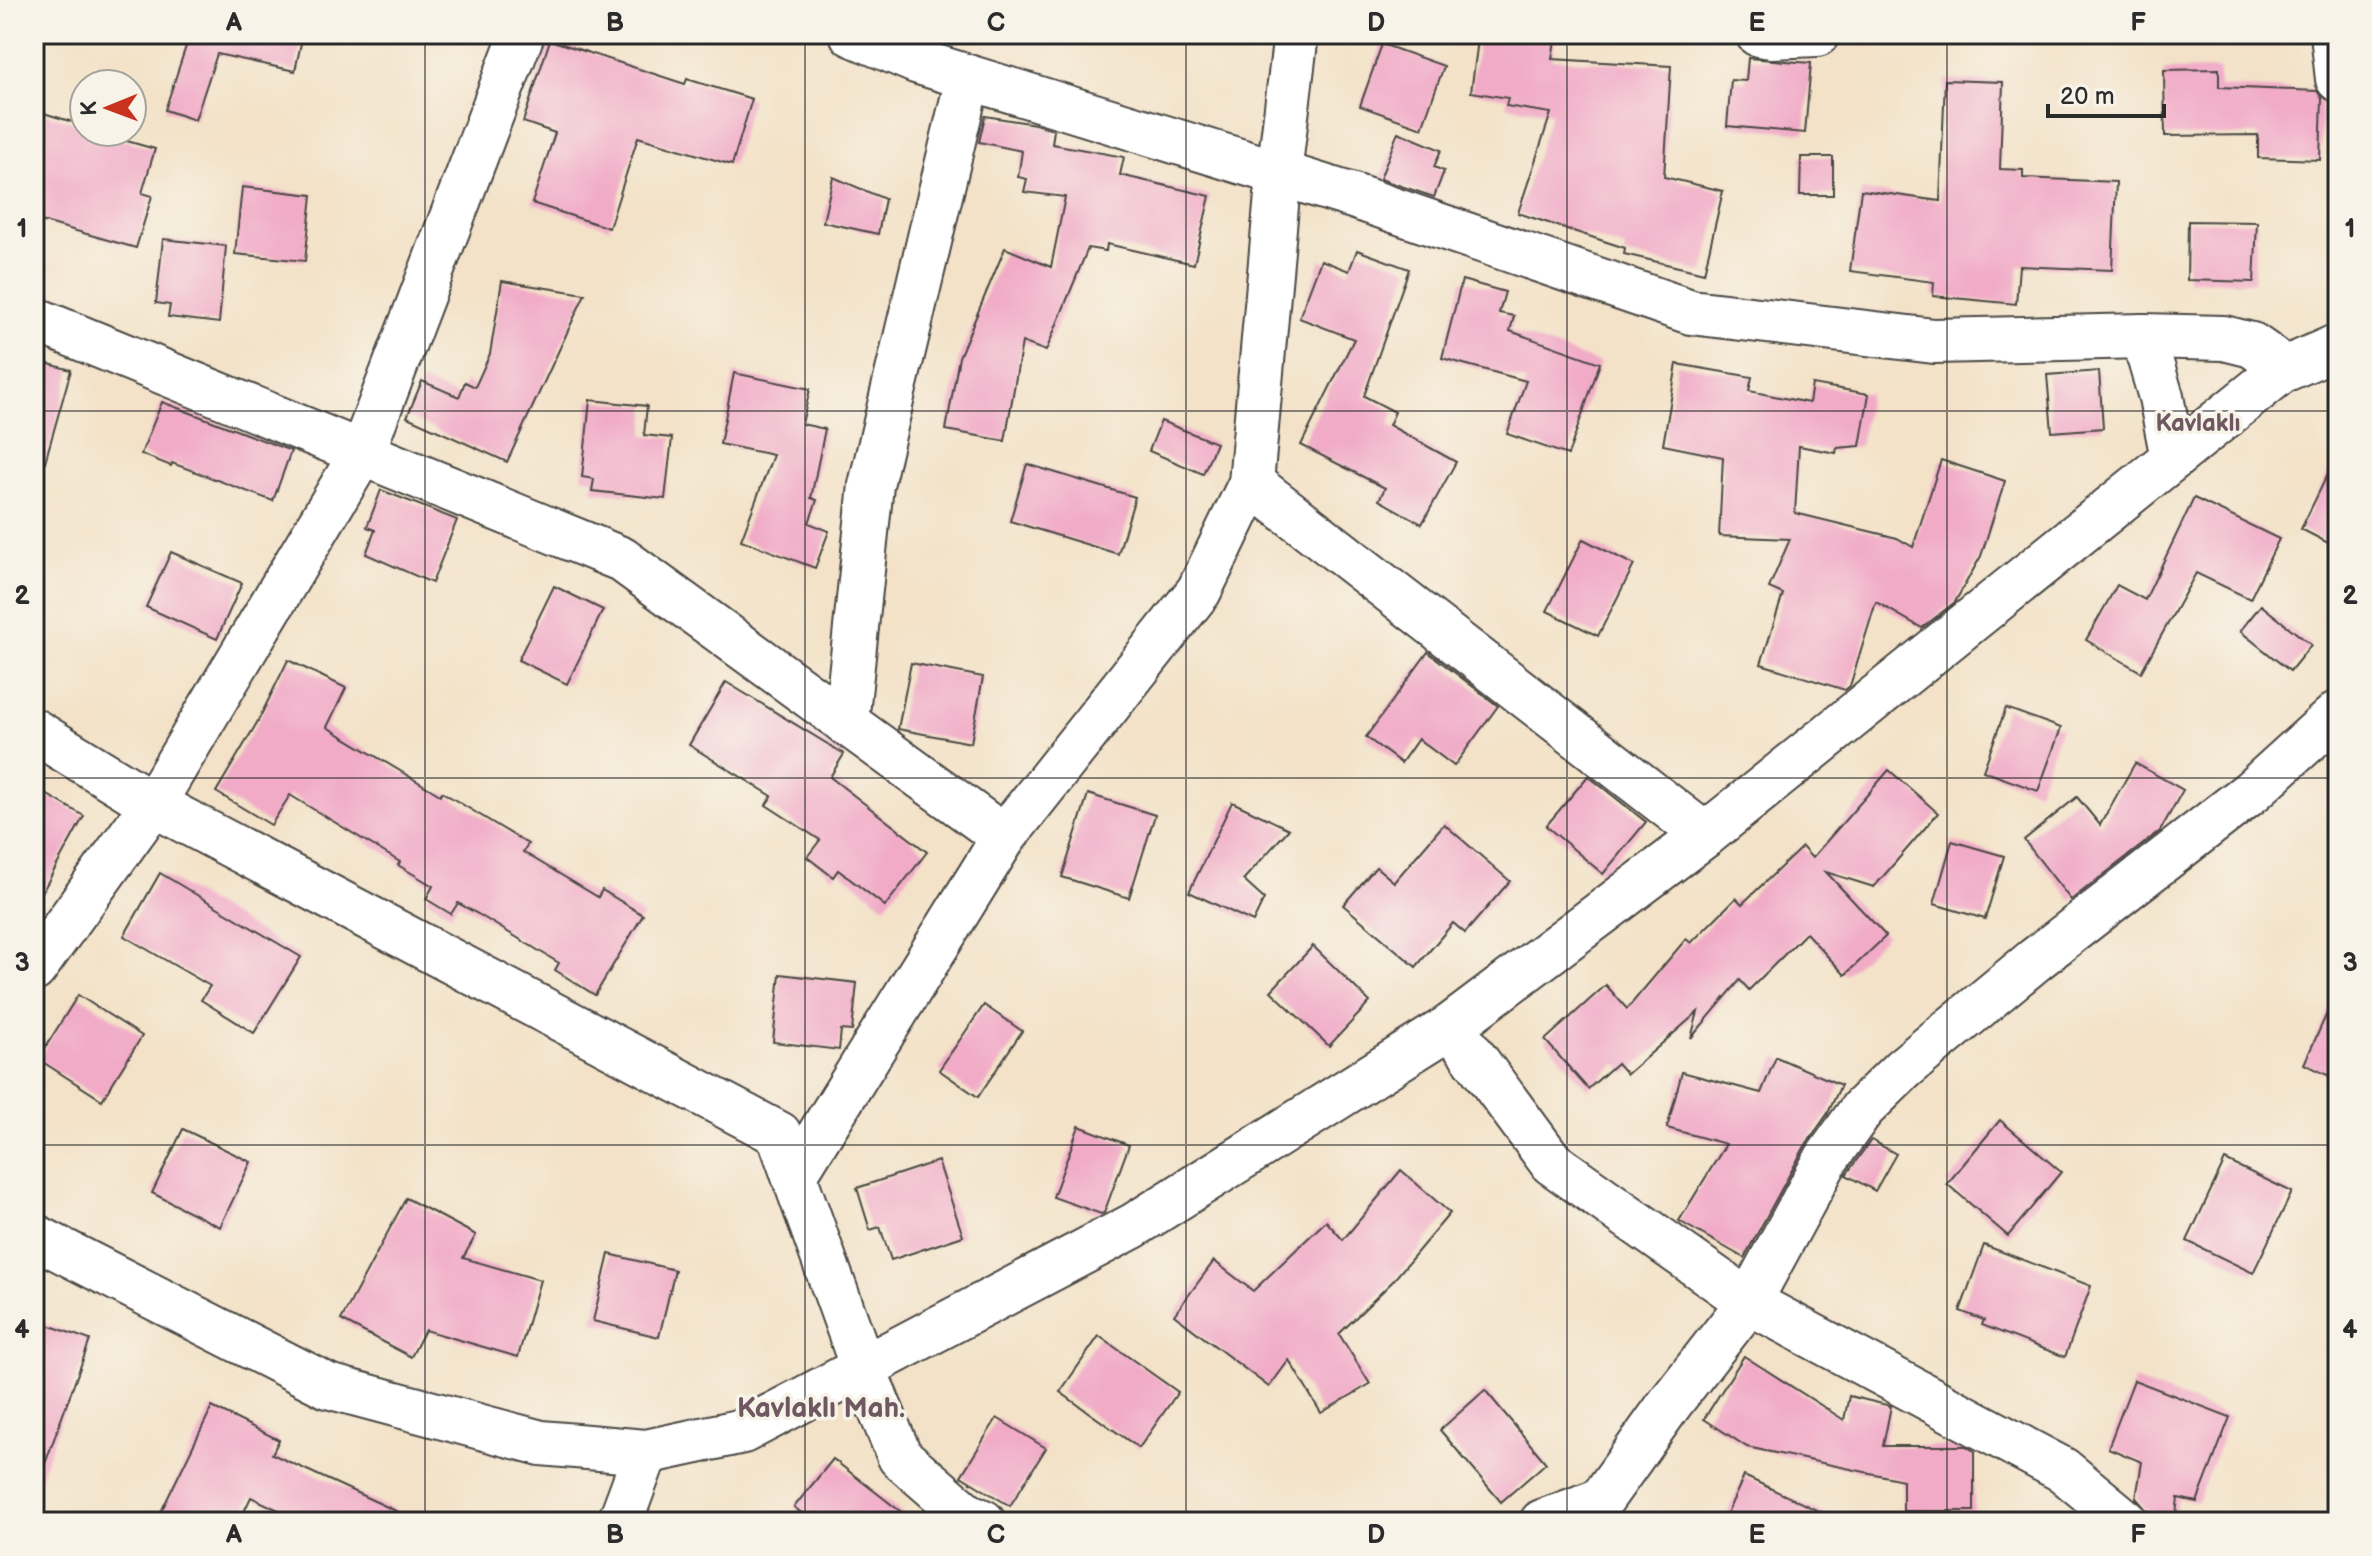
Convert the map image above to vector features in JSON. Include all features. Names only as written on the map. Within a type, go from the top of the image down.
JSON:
[{"type":"street","points":[[34,969],[153,804],[362,453],[522,34]]},
{"type":"street","points":[[852,34],[917,48],[968,78],[1353,196],[1691,312],[1934,341],[2143,336],[2224,338],[2252,345],[2272,359],[2281,371]]},
{"type":"street","points":[[794,1176],[1004,837],[1199,591],[1251,483],[1279,173],[1296,34]]},
{"type":"street","points":[[1758,34],[1817,34]]},
{"type":"street","points":[[2333,34],[2338,79]]},
{"type":"street","points":[[846,723],[871,485],[968,78]]},
{"type":"street","points":[[34,319],[621,559],[1004,837]]},
{"type":"street","points":[[2143,336],[2161,397],[2173,458]]},
{"type":"street","points":[[34,1236],[328,1386],[541,1443],[646,1452],[743,1431],[1133,1226],[1451,1026],[1705,835],[2281,371],[2338,346]]},
{"type":"street","points":[[1251,483],[1705,835]]},
{"type":"street","points":[[1542,1522],[1601,1500],[1671,1402],[1749,1302],[1827,1158],[1862,1109],[1903,1069],[2036,959],[2251,792],[2338,713]]},
{"type":"street","points":[[34,731],[153,804],[779,1134],[863,1368],[900,1457],[967,1515],[983,1522]]},
{"type":"street","points":[[1451,1026],[1552,1163],[1749,1302],[2063,1470],[2126,1522]]},
{"type":"street","points":[[620,1522],[646,1452]]},
{"type":"building","points":[[190,34],[303,34],[295,71],[217,54],[195,120],[165,110]]},
{"type":"building","points":[[1493,34],[1556,34],[1552,59],[1671,66],[1664,177],[1723,191],[1704,273],[1624,254],[1625,248],[1518,213],[1551,113],[1506,106],[1508,98],[1471,92],[1478,40],[1491,43]]},
{"type":"building","points":[[550,40],[685,84],[687,79],[752,99],[732,165],[638,137],[609,228],[532,203],[555,133],[523,122]]},
{"type":"building","points":[[1382,44],[1444,66],[1422,128],[1360,106]]},
{"type":"building","points":[[1748,58],[1811,63],[1805,133],[1727,126],[1731,80],[1746,81]]},
{"type":"building","points":[[2219,69],[2219,87],[2317,91],[2322,98],[2320,160],[2258,158],[2258,135],[2165,136],[2164,70]]},
{"type":"building","points":[[1945,80],[2003,82],[2000,169],[2023,170],[2023,178],[2116,182],[2112,270],[2019,266],[2016,304],[1933,296],[1934,282],[1850,271],[1861,190],[1940,201]]},
{"type":"building","points":[[34,110],[68,121],[68,148],[155,149],[142,193],[152,196],[136,248],[34,219]]},
{"type":"building","points":[[985,116],[1054,130],[1052,144],[1124,157],[1120,175],[1210,196],[1194,264],[1107,244],[1106,251],[1088,248],[1046,351],[1022,342],[1005,441],[946,430],[959,357],[1005,248],[1051,267],[1065,197],[1024,192],[1027,179],[1018,177],[1022,151],[979,142]]},
{"type":"building","points":[[1398,132],[1441,150],[1434,167],[1444,171],[1434,197],[1380,179]]},
{"type":"building","points":[[1801,157],[1833,157],[1833,195],[1800,195]]},
{"type":"building","points":[[833,177],[885,199],[878,234],[823,222]]},
{"type":"building","points":[[242,187],[312,195],[305,261],[235,254]]},
{"type":"building","points":[[2188,221],[2257,222],[2254,282],[2187,280]]},
{"type":"building","points":[[163,239],[226,246],[219,323],[168,317],[170,305],[156,303]]},
{"type":"building","points":[[1357,250],[1409,269],[1364,396],[1395,412],[1389,425],[1456,462],[1422,524],[1379,500],[1385,488],[1301,445],[1354,339],[1299,318],[1321,260],[1349,271]]},
{"type":"building","points":[[1462,280],[1505,292],[1499,313],[1514,316],[1510,331],[1600,363],[1568,455],[1507,434],[1526,381],[1442,358]]},
{"type":"building","points":[[502,281],[585,294],[507,462],[407,417],[422,381],[459,397],[465,382],[475,387],[490,354]]},
{"type":"building","points":[[34,360],[71,370],[43,469],[34,468]]},
{"type":"building","points":[[1677,364],[1752,377],[1749,391],[1809,403],[1812,384],[1869,394],[1860,446],[1837,448],[1836,453],[1799,446],[1795,513],[1897,538],[1913,547],[1941,460],[2005,481],[1981,556],[1955,602],[1922,628],[1876,602],[1850,686],[1845,690],[1761,664],[1783,594],[1769,588],[1790,539],[1719,536],[1723,457],[1663,445]]},
{"type":"building","points":[[2099,371],[2103,428],[2052,432],[2047,375]]},
{"type":"building","points":[[734,373],[810,389],[802,424],[825,429],[811,498],[817,500],[809,523],[829,531],[815,568],[741,540],[773,455],[720,444]]},
{"type":"building","points":[[590,400],[647,406],[644,435],[672,438],[665,499],[592,491],[594,479],[582,477]]},
{"type":"building","points":[[162,402],[291,451],[273,501],[141,454]]},
{"type":"building","points":[[1161,421],[1216,443],[1203,474],[1149,451]]},
{"type":"building","points":[[2338,453],[2338,548],[2301,529]]},
{"type":"building","points":[[1027,464],[1135,497],[1118,554],[1010,521]]},
{"type":"building","points":[[381,490],[457,520],[432,583],[366,554],[375,530],[367,527]]},
{"type":"building","points":[[2194,498],[2279,539],[2250,599],[2196,573],[2141,672],[2086,640],[2117,585],[2145,600]]},
{"type":"building","points":[[1583,539],[1634,565],[1598,636],[1547,611]]},
{"type":"building","points":[[171,552],[242,583],[217,639],[146,607]]},
{"type":"building","points":[[554,586],[603,610],[567,684],[518,660]]},
{"type":"building","points":[[2261,605],[2311,645],[2290,671],[2240,631]]},
{"type":"building","points":[[1428,652],[1498,706],[1454,766],[1418,739],[1401,763],[1366,737]]},
{"type":"building","points":[[288,660],[346,688],[327,727],[528,844],[523,852],[598,897],[602,890],[643,915],[595,995],[555,970],[559,963],[478,914],[458,903],[451,914],[426,899],[433,886],[398,865],[400,862],[290,795],[271,825],[216,792],[258,721]]},
{"type":"building","points":[[911,663],[983,677],[971,743],[898,729]]},
{"type":"building","points":[[726,682],[844,754],[830,777],[927,852],[885,906],[838,870],[833,877],[807,857],[820,840],[766,805],[772,796],[689,745]]},
{"type":"building","points":[[2006,708],[2061,728],[2038,791],[1983,771]]},
{"type":"building","points":[[2135,763],[2183,790],[2160,831],[2071,900],[2024,840],[2077,797],[2100,825]]},
{"type":"building","points":[[1889,770],[1938,813],[1874,887],[1826,872],[1886,936],[1845,975],[1806,933],[1749,990],[1740,980],[1691,1038],[1698,1012],[1627,1074],[1617,1063],[1588,1089],[1545,1040],[1606,985],[1627,1009],[1686,939],[1691,943],[1736,898],[1742,904],[1802,847],[1812,858]]},
{"type":"building","points":[[1588,776],[1646,822],[1603,874],[1546,826]]},
{"type":"building","points":[[34,787],[84,816],[34,907]]},
{"type":"building","points":[[1088,794],[1155,815],[1129,898],[1062,877]]},
{"type":"building","points":[[1232,802],[1289,829],[1243,880],[1264,899],[1253,922],[1189,892]]},
{"type":"building","points":[[1444,824],[1510,881],[1465,933],[1453,923],[1416,967],[1343,905],[1376,867],[1394,882]]},
{"type":"building","points":[[1952,841],[2004,856],[1985,919],[1934,904]]},
{"type":"building","points":[[160,873],[301,957],[254,1033],[201,1000],[210,986],[124,936]]},
{"type":"building","points":[[1313,946],[1370,1002],[1329,1046],[1271,991]]},
{"type":"building","points":[[780,974],[857,983],[852,1031],[841,1030],[839,1050],[773,1042]]},
{"type":"building","points":[[2338,989],[2338,1080],[2304,1064]]},
{"type":"building","points":[[78,995],[142,1036],[102,1100],[38,1059]]},
{"type":"building","points":[[984,1005],[1022,1031],[978,1097],[939,1070]]},
{"type":"building","points":[[1776,1057],[1841,1085],[1744,1258],[1679,1221],[1726,1144],[1667,1128],[1682,1072],[1761,1093]]},
{"type":"building","points":[[2000,1120],[2061,1172],[2008,1236],[1947,1184]]},
{"type":"building","points":[[1079,1126],[1129,1145],[1104,1213],[1101,1214],[1053,1197]]},
{"type":"building","points":[[183,1129],[251,1162],[220,1227],[152,1193]]},
{"type":"building","points":[[1871,1140],[1896,1154],[1875,1191],[1846,1175]]},
{"type":"building","points":[[2225,1160],[2292,1192],[2253,1273],[2187,1241]]},
{"type":"building","points":[[938,1161],[963,1236],[891,1260],[880,1227],[870,1230],[857,1188]]},
{"type":"building","points":[[1401,1170],[1450,1213],[1392,1282],[1339,1334],[1370,1384],[1321,1413],[1289,1360],[1269,1387],[1174,1315],[1214,1261],[1253,1291],[1326,1221],[1343,1240]]},
{"type":"building","points":[[406,1198],[476,1235],[463,1258],[540,1280],[518,1357],[425,1330],[411,1357],[341,1320]]},
{"type":"building","points":[[1984,1245],[2091,1286],[2065,1357],[1982,1325],[1984,1320],[1960,1311]]},
{"type":"building","points":[[609,1254],[675,1270],[659,1337],[593,1321]]},
{"type":"building","points":[[34,1320],[90,1340],[38,1483],[34,1482]]},
{"type":"building","points":[[1099,1336],[1178,1392],[1139,1448],[1060,1392]]},
{"type":"building","points":[[1744,1356],[1844,1420],[1849,1396],[1891,1406],[1883,1446],[1966,1446],[1974,1451],[1974,1511],[1903,1511],[1903,1480],[1747,1447],[1704,1419]]},
{"type":"building","points":[[2134,1380],[2230,1417],[2197,1502],[2178,1498],[2175,1522],[2150,1519],[2149,1513],[2136,1498],[2142,1462],[2108,1448]]},
{"type":"building","points":[[1485,1390],[1546,1463],[1501,1502],[1440,1430]]},
{"type":"building","points":[[212,1407],[279,1440],[272,1454],[420,1522],[304,1522],[251,1497],[239,1522],[156,1522]]},
{"type":"building","points":[[997,1418],[1046,1448],[1010,1506],[961,1476]]},
{"type":"building","points":[[833,1459],[914,1522],[813,1522],[794,1507]]},
{"type":"building","points":[[1744,1476],[1842,1522],[1723,1522]]},
{"type":"district","name":"Kavlaklı","points":[[2198,423]]},
{"type":"district","name":"Kavlaklı Mah.","points":[[821,1408]]}]
